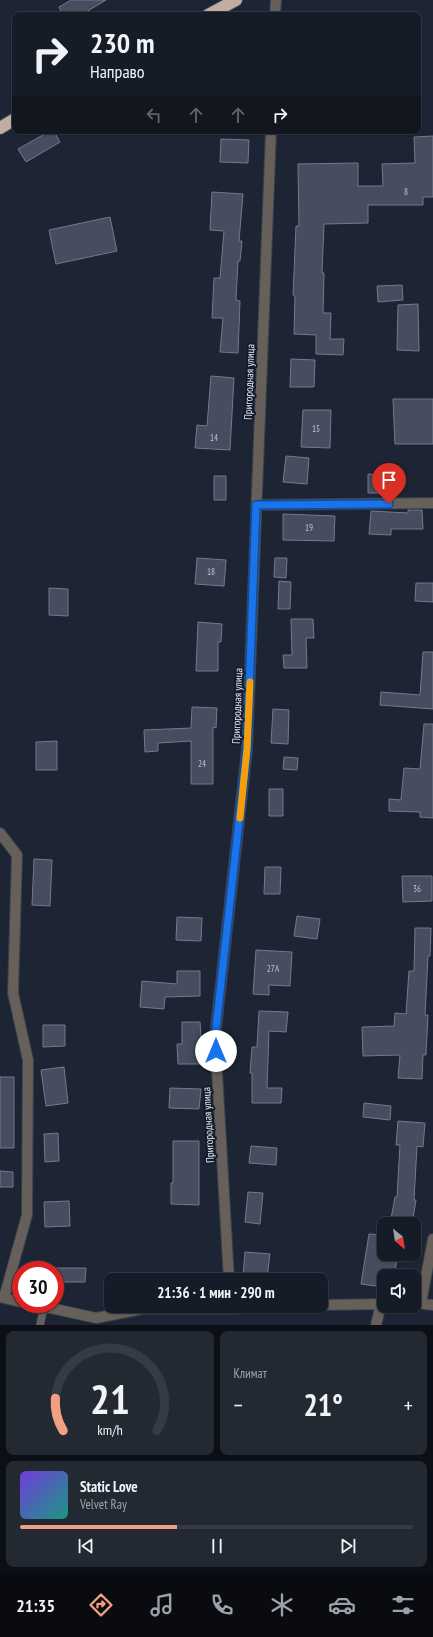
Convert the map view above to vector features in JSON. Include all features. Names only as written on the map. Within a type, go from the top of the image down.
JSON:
[{"type":"highway","points":[[214,12],[236,0]]},
{"type":"highway","points":[[0,128],[12,122]]},
{"type":"street","points":[[275,12],[276,0]]},
{"type":"street","name":"Пригородная улица","points":[[229,1273],[215,1037],[247,749],[271,134]]},
{"type":"street","points":[[256,505],[433,503]]},
{"type":"street","points":[[0,833],[17,855],[13,993],[28,1060],[27,1214],[2,1297],[12,1300]]},
{"type":"street","points":[[421,1287],[433,1239]]},
{"type":"street","points":[[328,1305],[377,1304]]},
{"type":"street","points":[[421,1304],[433,1305]]},
{"type":"street","points":[[64,1312],[96,1321],[127,1313]]},
{"type":"street","points":[[376,1325],[379,1313]]},
{"type":"lane","points":[[40,1325],[43,1313]]},
{"type":"building","points":[[71,0],[106,0],[86,12],[62,12],[59,7]]},
{"type":"building","points":[[45,134],[56,134],[60,142],[26,162],[18,149]]},
{"type":"building","points":[[433,136],[433,197],[423,197],[423,205],[368,205],[368,223],[324,224],[322,273],[324,273],[323,313],[331,313],[330,339],[344,339],[343,355],[316,354],[316,335],[294,334],[295,296],[293,295],[296,226],[299,226],[298,164],[358,163],[358,186],[383,186],[382,164],[415,163],[414,137]]},
{"type":"building","points":[[221,139],[249,140],[248,163],[220,162]]},
{"type":"building","points":[[212,192],[243,194],[239,241],[242,241],[240,261],[238,261],[236,300],[240,301],[238,353],[220,352],[223,318],[212,318],[214,278],[220,278],[224,231],[210,230]]},
{"type":"building","points":[[110,217],[117,251],[56,264],[49,230]]},
{"type":"building","points":[[402,285],[403,300],[378,302],[377,286]]},
{"type":"building","points":[[418,304],[419,351],[397,350],[398,305]]},
{"type":"building","points":[[291,359],[315,360],[314,387],[290,387]]},
{"type":"building","points":[[211,376],[234,378],[230,450],[195,448],[197,425],[207,426]]},
{"type":"building","points":[[393,399],[433,399],[433,444],[395,444]]},
{"type":"building","points":[[303,410],[331,410],[330,448],[301,447]]},
{"type":"building","points":[[286,456],[309,458],[307,484],[283,482]]},
{"type":"building","points":[[368,474],[381,475],[381,493],[368,493]]},
{"type":"building","points":[[214,476],[226,476],[226,500],[214,500]]},
{"type":"building","points":[[408,510],[422,510],[423,529],[391,529],[391,535],[369,534],[371,511],[408,513]]},
{"type":"building","points":[[283,514],[335,516],[334,541],[283,540]]},
{"type":"building","points":[[197,558],[226,560],[224,586],[195,584]]},
{"type":"building","points":[[275,558],[287,558],[286,578],[274,577]]},
{"type":"building","points":[[279,581],[291,582],[290,609],[278,609]]},
{"type":"building","points":[[416,583],[433,583],[433,602],[415,601]]},
{"type":"building","points":[[49,588],[68,589],[68,616],[49,615]]},
{"type":"building","points":[[291,619],[313,619],[314,638],[306,638],[307,668],[284,668],[283,655],[292,655]]},
{"type":"building","points":[[198,622],[222,624],[221,642],[218,642],[218,671],[196,671]]},
{"type":"building","points":[[423,652],[433,652],[433,709],[380,705],[381,692],[420,695]]},
{"type":"building","points":[[192,707],[217,708],[216,728],[213,727],[213,784],[191,784],[191,741],[158,743],[158,751],[145,752],[144,730],[191,728]]},
{"type":"building","points":[[273,709],[289,710],[288,744],[271,743]]},
{"type":"building","points":[[424,724],[433,724],[433,818],[420,817],[420,812],[389,811],[389,799],[401,800],[404,768],[420,769]]},
{"type":"building","points":[[57,741],[57,770],[36,770],[36,742]]},
{"type":"building","points":[[284,757],[298,758],[297,770],[283,769]]},
{"type":"building","points":[[269,789],[283,789],[283,816],[269,816]]},
{"type":"building","points":[[34,859],[52,860],[50,906],[32,905]]},
{"type":"building","points":[[265,867],[281,867],[280,894],[264,894]]},
{"type":"building","points":[[402,876],[432,876],[432,901],[403,902]]},
{"type":"building","points":[[297,916],[320,919],[317,939],[294,936]]},
{"type":"building","points":[[177,917],[202,918],[201,941],[176,940]]},
{"type":"building","points":[[415,928],[431,928],[425,1015],[428,1015],[426,1055],[423,1055],[422,1079],[398,1078],[400,1055],[363,1056],[362,1027],[394,1026],[395,1013],[406,1014],[409,971],[414,971]]},
{"type":"building","points":[[256,950],[292,952],[290,986],[269,985],[269,995],[253,994]]},
{"type":"building","points":[[177,971],[200,971],[200,996],[165,997],[164,1009],[140,1007],[142,981],[177,984]]},
{"type":"building","points":[[259,1011],[288,1012],[286,1032],[269,1031],[267,1088],[282,1088],[281,1103],[252,1103],[252,1073],[250,1073],[252,1047],[257,1047]]},
{"type":"building","points":[[182,1022],[200,1022],[203,1064],[178,1064],[177,1044],[182,1044]]},
{"type":"building","points":[[43,1025],[65,1025],[65,1046],[43,1047]]},
{"type":"building","points":[[64,1067],[68,1103],[46,1106],[41,1070]]},
{"type":"building","points":[[0,1077],[14,1077],[14,1148],[0,1148]]},
{"type":"building","points":[[170,1088],[201,1089],[199,1109],[169,1108]]},
{"type":"building","points":[[364,1103],[391,1106],[390,1120],[363,1117]]},
{"type":"building","points":[[398,1121],[425,1123],[423,1147],[417,1146],[414,1200],[416,1200],[413,1217],[391,1217],[395,1197],[397,1197],[400,1145],[396,1145]]},
{"type":"building","points":[[58,1133],[59,1161],[45,1162],[44,1134]]},
{"type":"building","points":[[173,1141],[199,1141],[199,1205],[171,1204],[171,1183],[173,1183]]},
{"type":"building","points":[[251,1146],[277,1148],[276,1165],[249,1163]]},
{"type":"building","points":[[0,1171],[13,1172],[13,1187],[0,1187]]},
{"type":"building","points":[[248,1192],[263,1193],[260,1224],[245,1222]]},
{"type":"building","points":[[69,1201],[70,1226],[45,1227],[44,1202]]},
{"type":"building","points":[[369,1234],[377,1235],[377,1261],[397,1261],[395,1269],[377,1269],[377,1286],[361,1284]]},
{"type":"building","points":[[245,1252],[270,1254],[268,1273],[243,1273]]},
{"type":"building","points":[[64,1268],[86,1268],[85,1282],[64,1282]]},
{"type":"slow traffic","points":[[240,818],[247,749],[250,682]]},
{"type":"route","points":[[216,1051],[215,1037],[247,749],[256,505],[389,504]]}]
